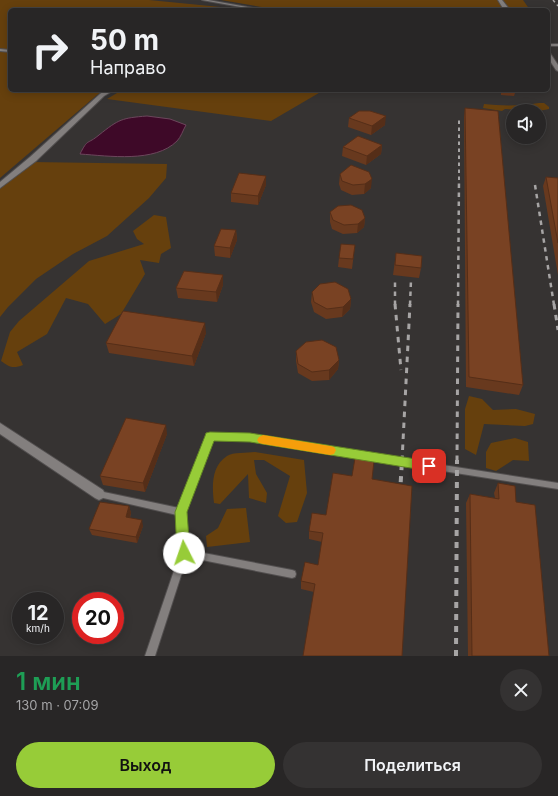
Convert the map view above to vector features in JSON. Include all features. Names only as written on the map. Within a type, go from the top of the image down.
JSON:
[{"type":"street","points":[[550,57],[558,69]]},
{"type":"street","points":[[0,186],[102,95],[107,92]]},
{"type":"street","points":[[0,428],[99,494]]},
{"type":"lane","points":[[203,0],[252,8]]},
{"type":"lane","points":[[150,656],[184,553],[181,512],[210,436],[250,438],[558,486]]},
{"type":"lane","points":[[99,494],[181,512]]},
{"type":"lane","points":[[184,553],[292,574]]},
{"type":"shaded area","points":[[0,0],[149,0],[231,8],[8,8],[8,92],[102,92],[0,178]]},
{"type":"shaded area","points":[[221,0],[523,0],[529,8],[267,8]]},
{"type":"shaded area","points":[[119,92],[321,92],[271,121],[107,99]]},
{"type":"shaded area","points":[[484,104],[506,105],[506,109],[502,111],[483,108]]},
{"type":"shaded area","points":[[546,105],[549,107],[549,109],[546,110]]},
{"type":"shaded area","points":[[147,116],[170,119],[186,125],[177,141],[168,148],[157,153],[118,157],[80,154],[86,144],[116,122]]},
{"type":"shaded area","points":[[31,162],[167,164],[166,178],[149,198],[107,236],[73,254],[36,279],[0,317],[0,188]]},
{"type":"shaded area","points":[[154,215],[166,217],[171,248],[161,254],[159,263],[140,260],[145,274],[121,314],[105,324],[88,304],[66,298],[47,334],[17,352],[23,365],[11,367],[1,361],[10,332],[19,321],[89,261],[144,244],[137,239],[133,231]]},
{"type":"shaded area","points":[[469,396],[482,399],[493,410],[516,409],[535,414],[533,424],[525,426],[484,424],[476,455],[465,449],[465,409]]},
{"type":"shaded area","points":[[515,438],[528,442],[529,461],[513,460],[496,471],[486,468],[486,452],[491,443]]},
{"type":"shaded area","points":[[255,452],[304,460],[307,493],[297,522],[286,523],[278,516],[290,476],[264,460],[254,460],[256,474],[267,493],[266,503],[249,498],[248,474],[220,504],[214,503],[213,484],[215,471],[222,460],[233,454]]},
{"type":"shaded area","points":[[246,508],[250,542],[207,547],[206,536],[218,528],[227,509]]},
{"type":"building","points":[[465,108],[498,111],[523,385],[469,377]]},
{"type":"building","points":[[359,111],[370,111],[386,116],[372,126],[349,118]]},
{"type":"building","points":[[358,136],[382,145],[367,156],[343,147]]},
{"type":"building","points":[[351,165],[369,172],[372,179],[365,184],[353,185],[342,181],[340,174]]},
{"type":"building","points":[[239,173],[266,176],[258,196],[231,193]]},
{"type":"building","points":[[546,177],[558,178],[558,243]]},
{"type":"building","points":[[351,205],[362,210],[365,218],[358,224],[344,225],[333,220],[330,212],[338,206]]},
{"type":"building","points":[[221,229],[236,230],[230,248],[214,246]]},
{"type":"building","points":[[341,244],[355,245],[353,259],[339,258]]},
{"type":"building","points":[[396,253],[422,256],[421,268],[395,265]]},
{"type":"building","points":[[184,271],[223,275],[216,292],[176,288]]},
{"type":"building","points":[[335,282],[348,289],[351,299],[343,307],[327,309],[314,302],[312,292],[320,284]]},
{"type":"building","points":[[123,311],[205,323],[192,356],[106,343]]},
{"type":"building","points":[[322,340],[336,347],[339,360],[329,370],[312,372],[298,364],[296,351],[306,342]]},
{"type":"building","points":[[126,418],[166,425],[143,483],[100,476]]},
{"type":"building","points":[[355,458],[374,461],[372,479],[412,486],[402,656],[303,656],[315,584],[301,581],[305,562],[318,565],[323,533],[309,531],[312,513],[326,515],[333,473],[352,476]]},
{"type":"building","points":[[498,483],[515,486],[516,502],[535,505],[549,656],[472,656],[470,494],[499,499]]},
{"type":"building","points":[[100,502],[129,506],[126,517],[142,520],[136,537],[89,529]]},
{"type":"railway","points":[[553,0],[558,6]]},
{"type":"railway","points":[[459,117],[459,179]]},
{"type":"railway","points":[[458,305],[459,179]]},
{"type":"railway","points":[[535,185],[554,305]]},
{"type":"railway","points":[[395,280],[395,304]]},
{"type":"railway","points":[[410,305],[411,280]]},
{"type":"railway","points":[[395,304],[401,370]]},
{"type":"railway","points":[[402,461],[410,304]]},
{"type":"railway","points":[[457,461],[458,304]]},
{"type":"railway","points":[[554,304],[558,330]]},
{"type":"railway","points":[[400,494],[402,460]]},
{"type":"railway","points":[[456,656],[457,460]]},
{"type":"slow traffic","points":[[263,440],[330,450]]},
{"type":"route","points":[[184,553],[181,512],[210,436],[250,438],[429,466]]}]
